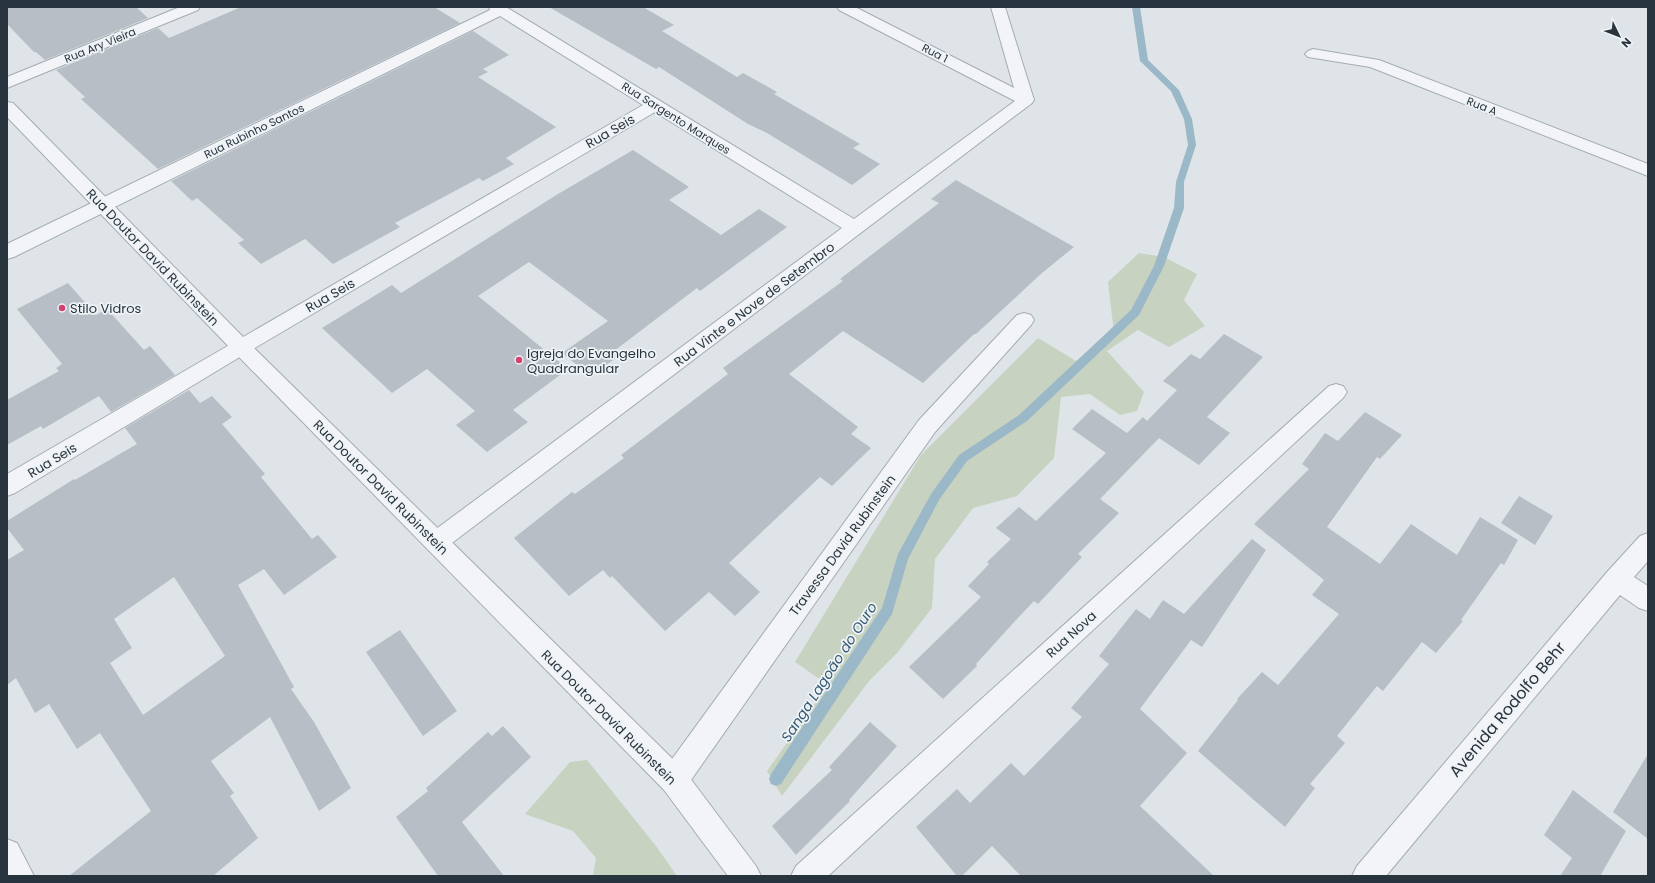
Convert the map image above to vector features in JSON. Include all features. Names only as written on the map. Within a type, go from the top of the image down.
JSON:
[{"type":"street","name":"Rua Ary Vieira","points":[[7,83],[192,7]]},
{"type":"street","name":"Rua 1","points":[[844,7],[1026,100]]},
{"type":"street","points":[[998,7],[1026,100]]},
{"type":"street","name":"Rua Sargento Marques","points":[[498,8],[855,228]]},
{"type":"street","name":"Rua Rubinho Santos","points":[[7,252],[498,8]]},
{"type":"street","name":"Rua A","points":[[1313,54],[1373,63],[1648,170]]},
{"type":"street","name":"Rua Vinte e Nove de Setembro","points":[[436,542],[1026,100]]},
{"type":"street","name":"Rua Seis","points":[[7,486],[241,347],[655,105]]},
{"type":"street","name":"Rua Doutor David Rubinstein","points":[[7,107],[241,347],[494,602],[674,780],[746,876]]},
{"type":"street","name":"Travessa David Rubinstein","points":[[674,780],[927,426],[1024,320]]},
{"type":"street","name":"Rua Nova","points":[[806,876],[1336,392]]},
{"type":"street","name":"Avenida Rodolfo Behr","points":[[1367,876],[1648,543]]},
{"type":"street","points":[[1617,579],[1648,600]]},
{"type":"street","points":[[7,853],[19,876]]},
{"type":"green space","points":[[1139,253],[1164,257],[1197,274],[1184,300],[1205,326],[1169,347],[1138,330],[1107,351],[1144,392],[1137,411],[1120,415],[1090,394],[1061,397],[1054,458],[1017,496],[973,508],[935,559],[932,608],[897,653],[870,680],[782,796],[767,771],[828,685],[795,662],[921,455],[1038,338],[1076,361],[1114,333],[1108,282]]},
{"type":"green space","points":[[587,760],[656,846],[677,876],[593,876],[596,858],[573,831],[525,814],[570,762]]},
{"type":"building","points":[[7,7],[136,7],[148,18],[45,60],[34,52],[7,24]]},
{"type":"building","points":[[241,7],[434,7],[460,23],[158,169],[81,99],[85,97],[56,70],[158,28],[169,38]]},
{"type":"building","points":[[549,7],[643,7],[674,25],[662,31],[737,77],[743,73],[777,92],[774,94],[860,144],[853,148],[880,164],[852,185],[767,133],[748,124],[659,67],[656,69]]},
{"type":"building","points":[[473,31],[509,55],[483,69],[488,72],[478,77],[556,127],[506,158],[514,164],[483,181],[479,178],[395,223],[400,227],[333,264],[305,239],[261,264],[238,243],[244,240],[197,198],[192,201],[171,181]]},
{"type":"building","points":[[633,150],[689,187],[669,200],[721,235],[759,209],[787,227],[700,291],[697,288],[614,351],[620,355],[591,376],[562,353],[608,321],[529,262],[478,296],[568,369],[513,410],[528,422],[487,452],[456,425],[475,411],[427,369],[392,393],[322,328],[392,285],[401,293],[558,194]]},
{"type":"building","points":[[956,180],[1074,247],[1042,273],[976,334],[974,334],[923,383],[843,331],[789,374],[858,427],[851,434],[871,448],[832,486],[820,477],[729,563],[760,592],[735,616],[709,592],[665,631],[612,576],[610,578],[603,570],[569,596],[514,538],[572,492],[575,494],[624,458],[621,455],[728,374],[723,368],[843,281],[840,279],[939,203],[931,199]]},
{"type":"building","points":[[68,283],[96,315],[107,309],[144,350],[150,346],[175,375],[111,412],[99,396],[43,429],[41,426],[7,445],[7,400],[59,371],[56,368],[62,364],[17,309]]},
{"type":"building","points":[[1224,334],[1263,357],[1207,417],[1230,433],[1199,465],[1159,438],[1100,499],[1119,513],[1078,554],[1082,557],[1038,604],[1034,601],[976,664],[977,666],[943,699],[909,667],[981,597],[968,586],[989,564],[987,562],[1011,539],[996,528],[1019,507],[1036,521],[1106,453],[1072,429],[1092,409],[1127,433],[1143,417],[1147,421],[1177,390],[1163,381],[1191,354],[1200,359]]},
{"type":"building","points":[[189,390],[200,403],[212,396],[232,417],[222,424],[265,474],[261,477],[312,539],[318,535],[337,557],[284,595],[264,569],[238,585],[294,687],[291,689],[314,722],[351,788],[319,811],[270,717],[211,761],[234,793],[230,796],[258,838],[213,876],[69,876],[151,811],[100,733],[77,749],[49,704],[35,713],[16,678],[7,685],[7,560],[24,550],[7,528],[7,521],[74,479],[75,480],[137,444],[125,428]],"holes":[[[174,577],[225,656],[143,715],[110,663],[132,648],[114,619]]]},
{"type":"building","points":[[1365,412],[1402,435],[1380,459],[1377,457],[1327,527],[1380,564],[1411,524],[1457,555],[1480,517],[1518,540],[1504,565],[1501,563],[1461,620],[1463,621],[1436,653],[1422,642],[1383,691],[1377,686],[1337,736],[1345,743],[1310,784],[1315,788],[1285,827],[1198,751],[1238,700],[1237,699],[1262,672],[1278,685],[1339,614],[1312,595],[1324,580],[1254,524],[1309,469],[1302,464],[1325,433],[1338,441]]},
{"type":"building","points":[[1519,496],[1553,516],[1535,545],[1501,523]]},
{"type":"building","points":[[1252,539],[1266,550],[1202,647],[1191,640],[1140,709],[1187,753],[1140,806],[1214,876],[1021,876],[992,846],[962,876],[957,876],[916,827],[957,789],[970,803],[1011,763],[1024,776],[1082,717],[1071,708],[1109,664],[1099,656],[1136,609],[1150,619],[1163,600],[1184,614]]},
{"type":"building","points":[[400,630],[457,711],[423,736],[366,652]]},
{"type":"building","points":[[870,722],[897,746],[849,800],[850,801],[796,855],[772,826],[832,770],[829,767]]},
{"type":"building","points":[[503,726],[531,757],[462,822],[504,876],[438,876],[396,817],[428,791],[426,788],[488,732],[492,736]]},
{"type":"building","points":[[1648,754],[1648,839],[1613,812]]},
{"type":"building","points":[[1573,790],[1626,831],[1600,876],[1560,876],[1572,858],[1544,835]]},
{"type":"waterway","name":"Sanga Lagoão do Ouro","points":[[776,779],[888,610],[902,558],[935,497],[963,458],[1023,418],[1135,312],[1159,266],[1179,208],[1180,182],[1192,145],[1188,119],[1175,90],[1144,61],[1136,7]]},
{"type":"place","name":"Stilo Vidros","points":[[62,308]]},
{"type":"place","name":"Igreja do Evangelho Quadrangular","points":[[519,360]]}]
